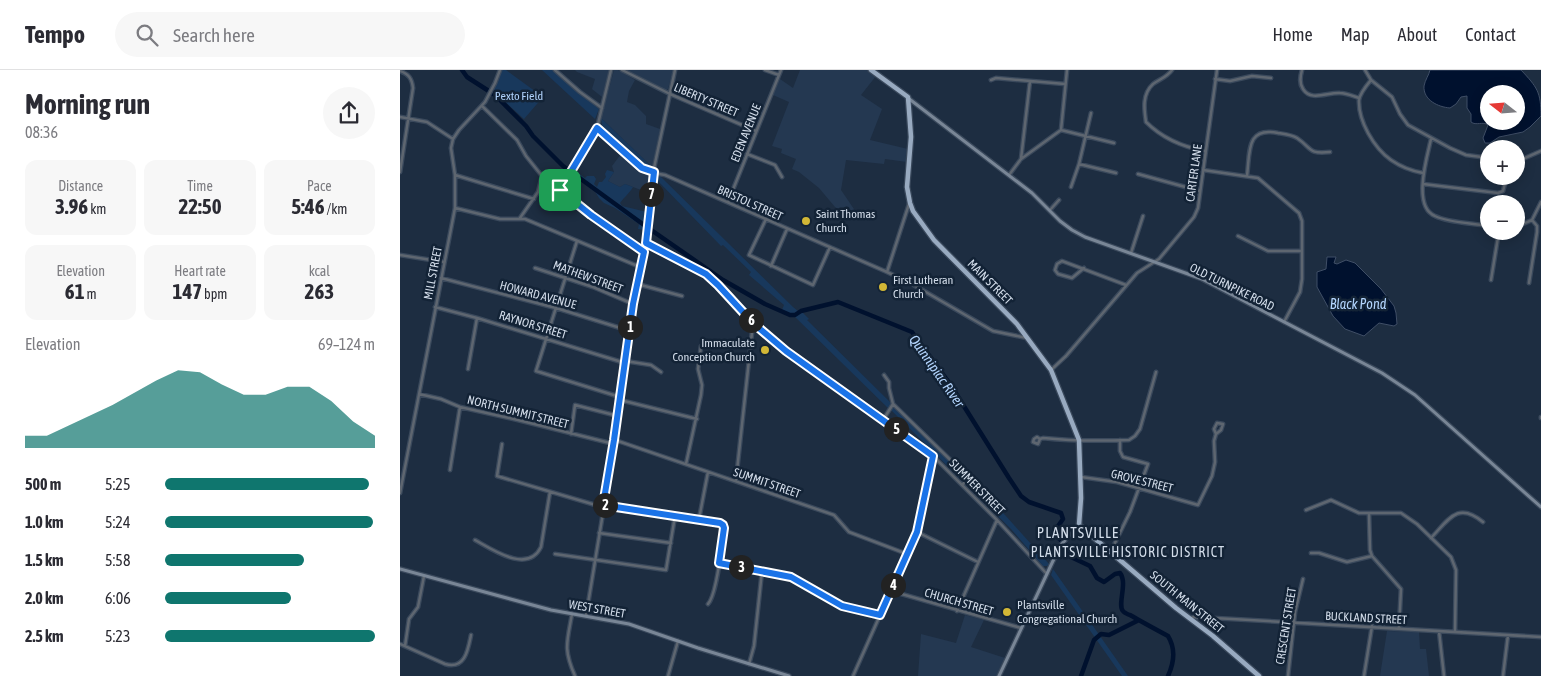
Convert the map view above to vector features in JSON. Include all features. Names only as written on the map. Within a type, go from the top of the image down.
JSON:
[{"type":"highway","points":[[871,70],[908,97]]},
{"type":"highway","name":"MAIN STREET","points":[[908,97],[911,137],[907,187],[913,211],[934,240],[1017,324],[1051,370],[1079,440],[1081,477],[1079,525]]},
{"type":"highway","name":"SOUTH MAIN STREET","points":[[1079,525],[1190,619],[1233,652],[1259,676]]},
{"type":"main road","name":"OLD TURNPIKE ROAD","points":[[908,97],[1032,193],[1072,230],[1085,237],[1202,279],[1382,373],[1414,395],[1541,507]]},
{"type":"main road","points":[[999,676],[1063,542],[1079,525]]},
{"type":"main road","name":"WEST STREET","points":[[400,569],[542,608],[629,624],[789,676]]},
{"type":"street","points":[[400,117],[428,122],[454,139],[464,124],[482,106],[491,92],[500,70]]},
{"type":"street","points":[[555,70],[602,108]]},
{"type":"street","points":[[560,190],[597,128],[612,70]]},
{"type":"street","name":"LIBERTY STREET","points":[[622,70],[670,94],[756,131]]},
{"type":"street","points":[[586,616],[614,444],[633,304],[646,243],[654,172],[675,70]]},
{"type":"street","points":[[766,70],[779,75]]},
{"type":"street","name":"EDEN AVENUE","points":[[728,202],[781,70]]},
{"type":"street","points":[[1009,175],[1021,159],[1061,130],[1067,70]]},
{"type":"street","points":[[1172,70],[1152,85],[1146,94],[1143,108],[1146,122],[1163,137],[1190,148],[1205,151]]},
{"type":"street","name":"CARTER LANE","points":[[1051,370],[1066,356],[1141,269],[1155,262],[1194,217],[1198,208],[1217,70]]},
{"type":"street","points":[[1302,70],[1301,87],[1306,94],[1315,96],[1341,93],[1359,98]]},
{"type":"street","points":[[1365,70],[1371,80],[1392,97],[1408,125],[1431,139],[1466,155],[1480,157]]},
{"type":"street","points":[[400,71],[408,75],[413,88],[400,172]]},
{"type":"street","points":[[1215,79],[1230,81],[1252,76],[1271,78]]},
{"type":"street","points":[[991,80],[996,78],[1065,84]]},
{"type":"street","points":[[1371,80],[1359,98],[1360,111],[1365,126],[1375,144],[1384,154],[1402,167],[1424,173]]},
{"type":"street","points":[[1021,159],[1030,81]]},
{"type":"street","points":[[482,106],[517,140],[526,156],[542,176],[591,215],[644,252]]},
{"type":"street","points":[[1071,187],[1079,164],[1091,113]]},
{"type":"street","name":"BRISTOL STREET","points":[[597,128],[642,168],[665,175],[887,272],[912,284],[993,331],[1028,339]]},
{"type":"street","points":[[1061,130],[1114,143]]},
{"type":"street","points":[[1246,176],[1252,141],[1258,133],[1268,131],[1295,137],[1309,150],[1316,153],[1330,152]]},
{"type":"street","name":"MILL STREET","points":[[400,493],[455,208],[455,175],[451,148],[454,139]]},
{"type":"street","points":[[1431,139],[1423,184],[1425,207],[1430,214],[1440,218],[1480,225]]},
{"type":"street","points":[[1525,158],[1541,151]]},
{"type":"street","points":[[747,154],[775,165],[782,177]]},
{"type":"street","points":[[1079,164],[1116,172]]},
{"type":"street","points":[[1203,170],[1258,178],[1299,214],[1302,220],[1302,278],[1300,292],[1284,322]]},
{"type":"street","points":[[1138,174],[1200,191]]},
{"type":"street","points":[[455,175],[534,199]]},
{"type":"street","points":[[520,218],[534,199],[542,176]]},
{"type":"street","points":[[1423,184],[1498,193],[1504,191],[1505,185]]},
{"type":"street","points":[[1050,210],[1059,200]]},
{"type":"street","points":[[1525,223],[1532,220],[1541,202]]},
{"type":"street","points":[[887,272],[910,203]]},
{"type":"street","points":[[455,208],[500,219],[525,219],[640,267]]},
{"type":"street","points":[[1131,253],[1143,216]]},
{"type":"street","points":[[766,219],[749,256],[812,285],[830,247]]},
{"type":"street","points":[[1528,283],[1537,232],[1532,220]]},
{"type":"street","points":[[771,266],[788,229]]},
{"type":"street","points":[[1238,236],[1268,251],[1302,251]]},
{"type":"street","points":[[1491,280],[1498,240]]},
{"type":"street","points":[[577,241],[536,370],[620,399],[697,419]]},
{"type":"street","name":"SUMMER STREET","points":[[646,243],[712,279],[753,323],[800,362],[933,456],[998,520],[1047,575]]},
{"type":"street","points":[[400,255],[444,262]]},
{"type":"street","points":[[1084,268],[1072,278],[1058,274],[1055,270],[1057,264],[1062,260],[1084,268],[1126,286]]},
{"type":"street","name":"MATHEW STREET","points":[[535,268],[602,290],[633,304]]},
{"type":"street","name":"HOWARD AVENUE","points":[[441,278],[556,308],[630,331]]},
{"type":"street","points":[[637,284],[682,296]]},
{"type":"street","name":"RAYNOR STREET","points":[[435,307],[625,362],[651,364],[661,372]]},
{"type":"street","points":[[468,369],[477,318]]},
{"type":"street","points":[[736,481],[753,323]]},
{"type":"street","points":[[686,464],[701,395],[702,385],[698,369],[701,346]]},
{"type":"street","points":[[1040,439],[1128,440],[1135,436],[1140,429],[1156,372]]},
{"type":"street","points":[[884,375],[889,382],[893,404],[969,478],[962,485]]},
{"type":"street","name":"NORTH SUMMIT STREET","points":[[418,394],[441,399],[460,407],[614,444]]},
{"type":"street","points":[[882,420],[893,404]]},
{"type":"street","points":[[571,434],[575,405],[618,416]]},
{"type":"street","points":[[450,470],[460,407]]},
{"type":"street","name":"GROVE STREET","points":[[1081,477],[1117,482],[1198,505],[1212,476],[1215,462],[1214,441],[1216,434]]},
{"type":"street","name":"SUMMIT STREET","points":[[614,440],[834,515],[849,532],[907,554]]},
{"type":"street","points":[[1111,552],[1130,512],[1148,464],[1123,457],[1120,451],[1120,440]]},
{"type":"street","points":[[502,444],[497,476],[600,506],[700,519],[723,525],[719,563],[712,598],[708,604]]},
{"type":"street","points":[[853,676],[917,532],[933,456]]},
{"type":"street","points":[[700,519],[708,472]]},
{"type":"street","points":[[475,540],[501,554],[522,560],[538,555],[541,548],[550,492]]},
{"type":"street","points":[[1306,510],[1330,500],[1359,513],[1401,513],[1432,538],[1451,558],[1456,570],[1455,632]]},
{"type":"street","points":[[1432,538],[1452,516],[1463,512],[1474,515],[1483,522]]},
{"type":"street","points":[[1369,514],[1370,550],[1372,556],[1401,589],[1399,628]]},
{"type":"street","points":[[555,554],[666,570],[675,516]]},
{"type":"street","points":[[957,611],[998,520]]},
{"type":"street","points":[[600,532],[671,543]]},
{"type":"street","points":[[917,532],[979,562]]},
{"type":"street","points":[[1311,553],[1319,553],[1344,562],[1352,562],[1372,556]]},
{"type":"street","points":[[719,563],[791,577],[842,606],[880,615]]},
{"type":"street","points":[[749,664],[754,646],[762,571]]},
{"type":"street","points":[[405,646],[410,619],[418,607],[424,576]]},
{"type":"street","name":"CRESCENT STREET","points":[[1288,676],[1299,592],[1303,580]]},
{"type":"street","name":"CHURCH STREET","points":[[891,591],[1022,628]]},
{"type":"street","points":[[572,614],[566,650],[569,664],[575,676]]},
{"type":"street","name":"BUCKLAND STREET","points":[[1190,619],[1203,617],[1541,637]]},
{"type":"street","points":[[1364,676],[1372,626]]},
{"type":"street","points":[[1439,631],[1444,676]]},
{"type":"street","points":[[400,644],[452,666],[460,663],[466,657],[471,635]]},
{"type":"street","points":[[1503,676],[1508,635]]},
{"type":"street","points":[[668,676],[678,641]]},
{"type":"shaded area","points":[[575,70],[609,70],[602,97],[592,89],[595,79]]},
{"type":"shaded area","points":[[614,70],[618,70],[635,80],[629,91],[627,102],[635,105],[646,116],[646,124],[660,129],[652,167],[601,118]]},
{"type":"shaded area","points":[[627,70],[673,70],[668,89],[666,90]]},
{"type":"shaded area","points":[[800,70],[867,70],[876,76],[861,95],[882,109],[870,140],[908,149],[907,162],[885,159],[884,164],[846,160],[841,190],[858,215],[855,220],[835,207],[819,188],[799,172],[792,169],[796,159],[781,153],[782,149],[772,146],[789,102],[773,95],[780,79],[793,88]]},
{"type":"shaded area","points":[[621,154],[642,172],[650,175],[649,193],[625,184],[620,187],[608,181],[614,172],[612,166]]},
{"type":"shaded area","points":[[965,615],[984,620],[971,647],[1005,658],[996,676],[918,676],[921,634],[956,643]]},
{"type":"shaded area","points":[[1387,631],[1419,632],[1420,649],[1426,649],[1429,676],[1380,676]]},
{"type":"green space","name":"Pexto Field","points":[[502,70],[506,70],[543,97],[524,119],[493,91]]},
{"type":"green space","points":[[542,70],[553,70],[599,109],[595,119]]},
{"type":"green space","points":[[601,118],[652,167],[646,168],[602,127]]},
{"type":"green space","points":[[574,170],[585,178],[587,176],[594,176],[596,179],[594,184],[597,187],[599,182],[602,182],[606,177],[607,170],[614,172],[608,181],[620,187],[625,184],[633,187],[620,203],[622,206],[647,212],[645,230],[638,229],[639,224],[604,203],[593,188],[573,173]]},
{"type":"green space","points":[[660,176],[793,307],[799,312],[801,311],[809,319],[807,320],[892,404],[889,409],[792,314],[790,315],[782,310],[784,305],[749,275],[751,272],[723,245],[721,246],[656,179]]},
{"type":"green space","points":[[894,406],[1005,515],[1049,564],[1047,566],[1043,566],[1011,529],[891,410]]},
{"type":"green space","points":[[1053,569],[1128,676],[1122,676],[1051,575]]},
{"type":"water","points":[[1430,70],[1521,70],[1537,90],[1541,116],[1523,132],[1499,137],[1494,140],[1484,140],[1486,130],[1525,130],[1525,85],[1480,85],[1480,123],[1475,124],[1471,122],[1471,114],[1467,108],[1467,96],[1461,97],[1450,108],[1441,106],[1432,102],[1426,95],[1424,91],[1425,82]]},
{"type":"water","name":"Black Pond","points":[[1327,257],[1336,257],[1334,263],[1337,264],[1346,260],[1355,263],[1381,289],[1394,306],[1397,324],[1394,326],[1379,323],[1364,336],[1345,329],[1333,316],[1317,287],[1317,272],[1326,269]]},
{"type":"waterway","name":"Quinnipiac River","points":[[462,70],[467,77],[495,95],[563,166],[723,280],[765,304],[790,315],[838,302],[912,332],[950,384],[1021,496],[1029,502],[1061,513],[1063,519],[1055,534],[1066,546],[1071,557],[1090,566],[1097,578],[1104,582],[1115,574],[1120,573],[1123,582],[1121,604],[1123,611],[1168,636],[1171,641],[1173,656],[1168,676]]},
{"type":"waterway","points":[[1081,676],[1094,640],[1101,634],[1109,635],[1137,621]]},
{"type":"place","name":"Saint Thomas Church","points":[[806,221]]},
{"type":"place","name":"First Lutheran Church","points":[[883,287]]},
{"type":"place","name":"Immaculate Conception Church","points":[[765,350]]},
{"type":"place","name":"Plantsville Congregational Church","points":[[1007,612]]},
{"type":"district","name":"PLANTSVILLE","points":[[1078,532]]},
{"type":"district","name":"PLANTSVILLE HISTORIC DISTRICT","points":[[1128,552]]},
{"type":"route","points":[[597,128],[642,168],[648,172],[654,172],[646,243],[706,274],[753,323],[786,351],[933,456],[917,532],[880,615],[842,606],[791,577],[719,563],[724,528],[720,523],[603,505],[633,304],[644,252],[591,215],[560,190],[597,128]]}]
